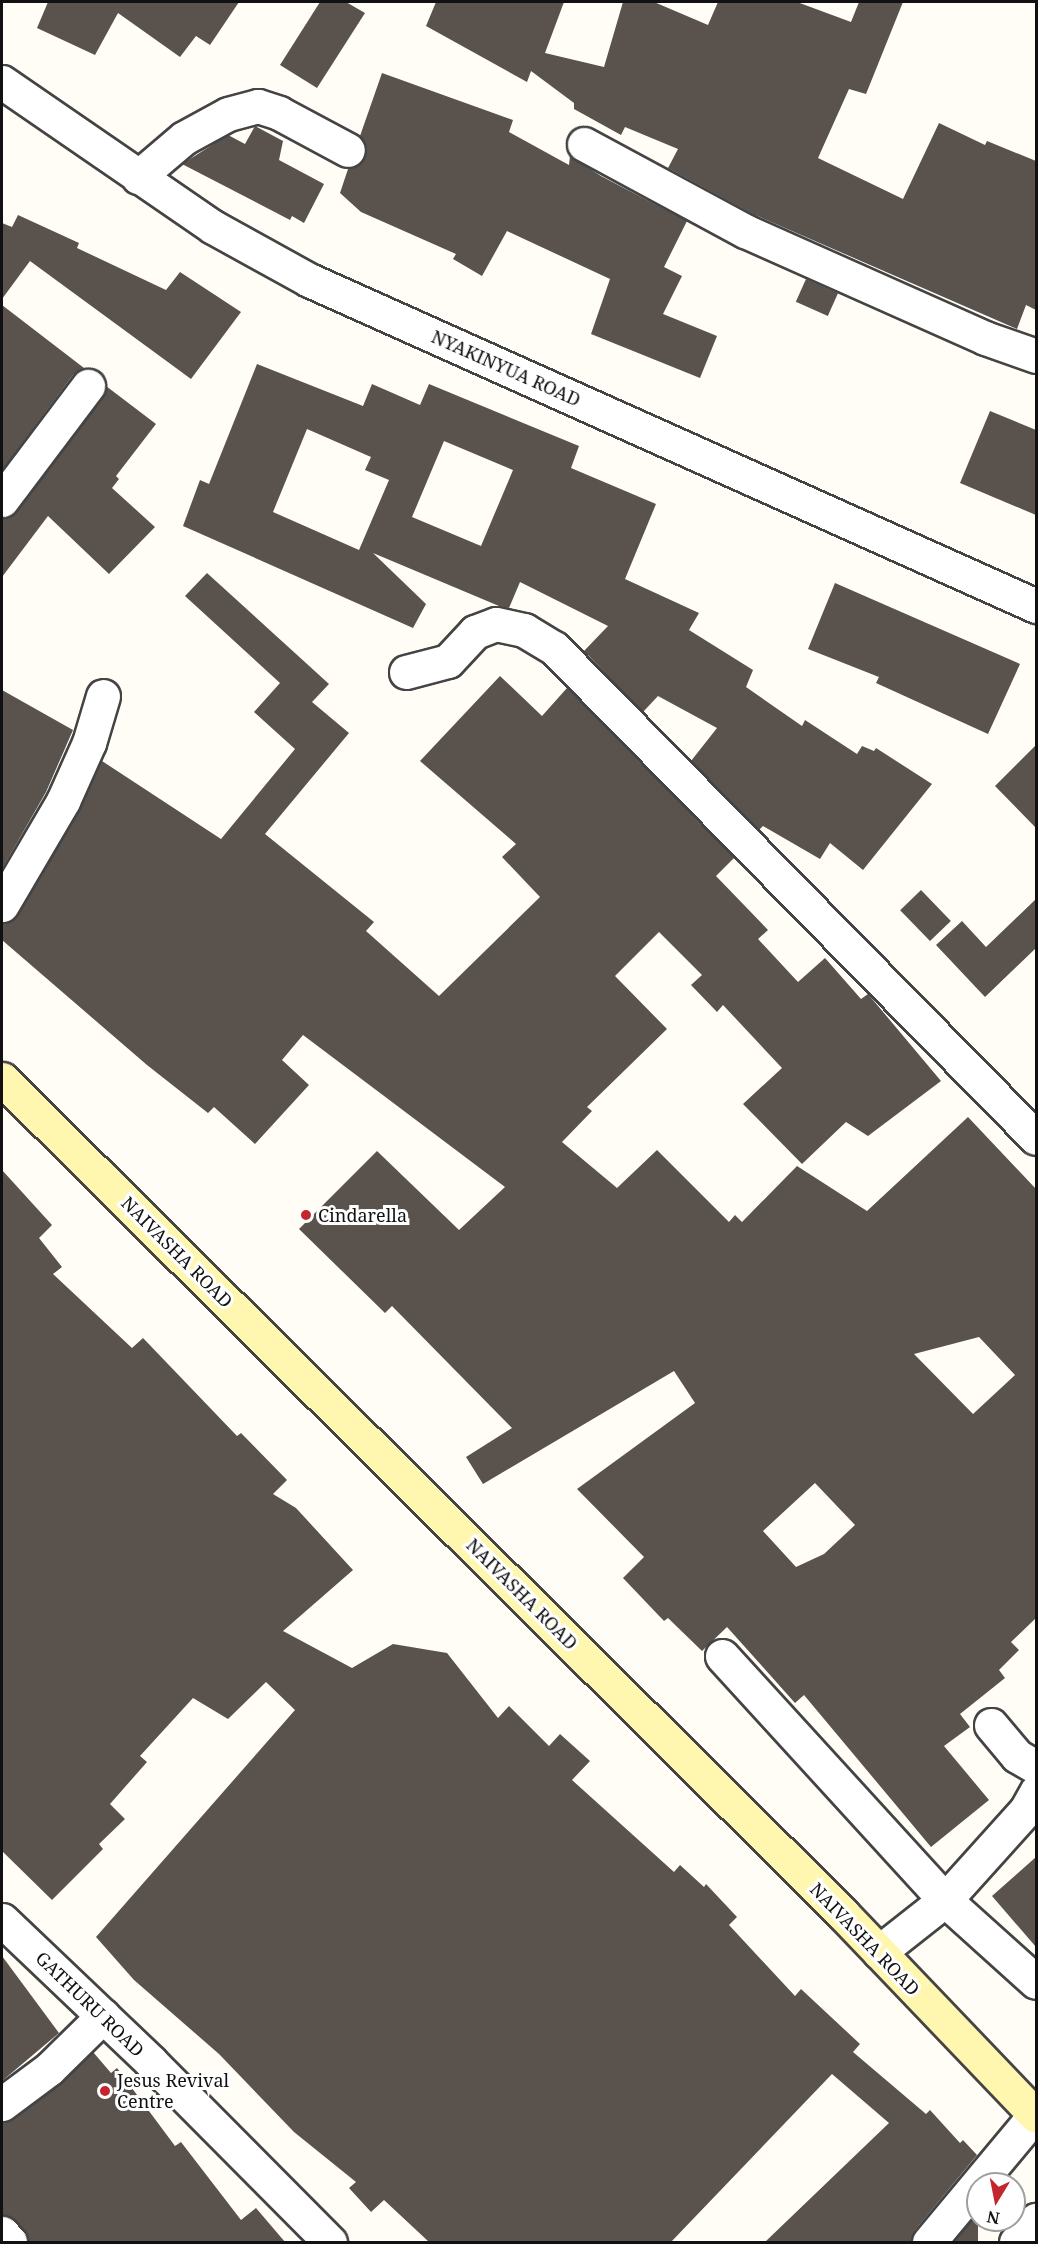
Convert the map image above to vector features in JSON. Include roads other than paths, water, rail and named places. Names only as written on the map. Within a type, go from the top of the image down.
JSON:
[{"type":"main road","name":"NAIVASHA ROAD","points":[[2,1079],[879,1953],[1036,2115]]},
{"type":"street","name":"NYAKINYUA ROAD","points":[[2,82],[213,227],[309,280],[1036,606]]},
{"type":"street","points":[[138,177],[184,138],[228,114],[258,106],[279,113],[348,150]]},
{"type":"street","points":[[584,144],[745,231],[985,338],[1036,356]]},
{"type":"street","points":[[2,500],[88,386]]},
{"type":"street","points":[[406,672],[448,661],[475,632],[496,624],[524,630],[554,648],[1036,1138]]},
{"type":"street","points":[[2,905],[63,801],[89,743],[103,696]]},
{"type":"street","points":[[722,1656],[945,1900],[1036,1982]]},
{"type":"street","points":[[991,1725],[1017,1756],[1036,1767]]},
{"type":"street","points":[[879,1953],[945,1900],[1026,1810],[1036,1792]]},
{"type":"street","name":"GATHURU ROAD","points":[[2,1920],[103,2016],[330,2242]]},
{"type":"street","points":[[2,2104],[49,2069],[103,2016]]},
{"type":"street","points":[[929,2242],[1036,2115]]},
{"type":"street","points":[[1016,2242],[1036,2220]]},
{"type":"street","points":[[2,2233],[10,2242]]},
{"type":"place","name":"Cindarella","points":[[306,1215]]},
{"type":"place","name":"Jesus Revival Centre","points":[[105,2091]]}]
